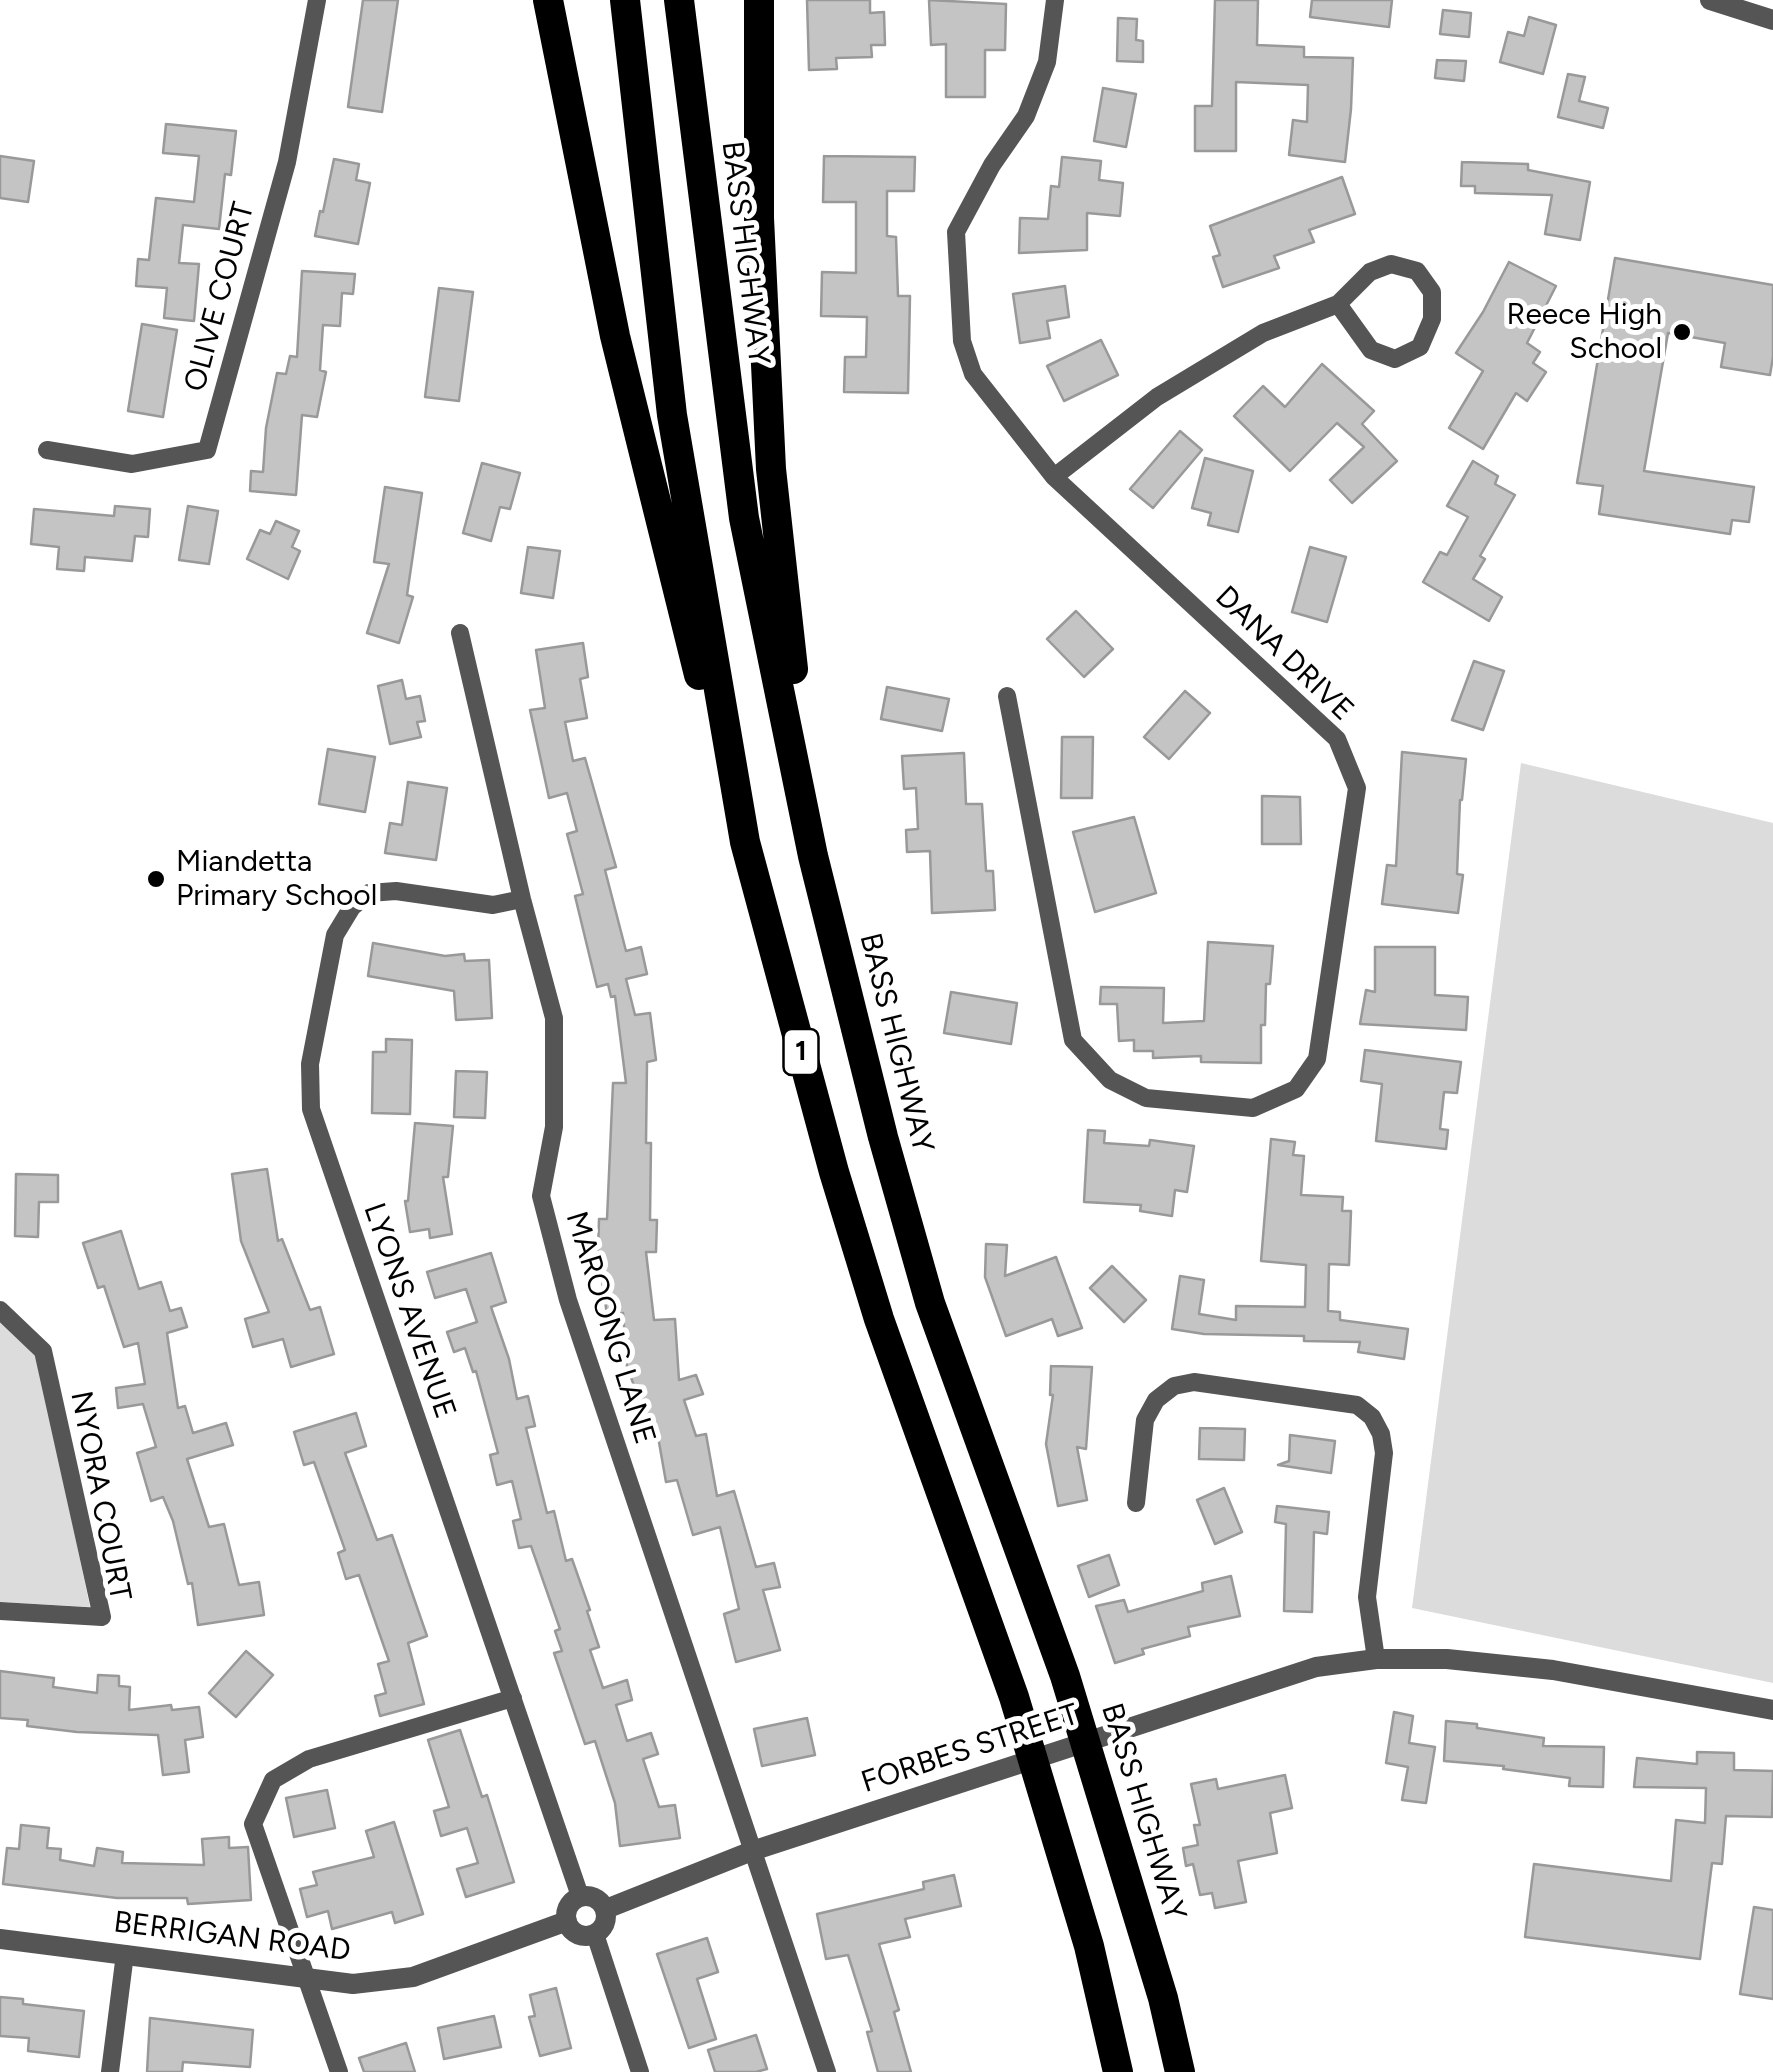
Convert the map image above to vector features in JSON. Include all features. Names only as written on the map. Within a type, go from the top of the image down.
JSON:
[{"type":"highway","points":[[548,0],[588,210],[636,425],[685,625],[745,842]]},
{"type":"highway","name":"1","points":[[625,0],[672,416],[745,842],[834,1172],[879,1319],[1014,1697],[1089,1946],[1118,2072]]},
{"type":"highway","name":"BASS HIGHWAY","points":[[679,0],[744,518],[813,856],[930,1303],[1066,1676],[1164,1998],[1180,2072]]},
{"type":"highway","points":[[759,0],[759,218],[771,469],[813,856]]},
{"type":"street","name":"OLIVE COURT","points":[[47,450],[132,464],[207,450],[286,162],[317,0]]},
{"type":"street","name":"DANA DRIVE","points":[[1007,696],[1073,1040],[1110,1080],[1146,1098],[1253,1108],[1296,1089],[1317,1059],[1357,788],[1337,738],[1054,476],[973,374],[962,341],[956,232],[992,164],[1026,116],[1048,62],[1056,0]]},
{"type":"street","points":[[1710,0],[1773,20]]},
{"type":"street","points":[[1054,476],[1157,398],[1263,334],[1338,304],[1370,272],[1391,264],[1417,271],[1432,292],[1432,320],[1420,347],[1395,358],[1371,350],[1338,304]]},
{"type":"street","name":"MAROONG LANE","points":[[460,633],[554,1018],[554,1127],[541,1196],[568,1300],[827,2072]]},
{"type":"street","name":"LYONS AVENUE","points":[[522,899],[493,905],[396,891],[369,893],[352,907],[335,935],[310,1064],[311,1109],[580,1896]]},
{"type":"street","name":"NYORA COURT","points":[[0,1310],[43,1351],[102,1617],[0,1611]]},
{"type":"street","points":[[1136,1503],[1145,1420],[1156,1400],[1174,1386],[1194,1382],[1357,1405],[1372,1417],[1381,1434],[1384,1453],[1368,1597],[1376,1658]]},
{"type":"street","name":"FORBES STREET","points":[[606,1909],[752,1851],[1316,1667],[1376,1658],[1447,1659],[1553,1670],[1773,1710]]},
{"type":"street","points":[[339,2072],[253,1824],[273,1780],[309,1758],[513,1698]]},
{"type":"street","points":[[580,1896],[592,1896],[606,1909],[606,1921],[595,1934],[574,1932],[567,1921],[567,1909],[580,1896]]},
{"type":"street","name":"BERRIGAN ROAD","points":[[0,1940],[353,1984],[413,1978],[567,1921]]},
{"type":"street","points":[[595,1934],[640,2072]]},
{"type":"street","points":[[110,2072],[125,1954]]},
{"type":"shaded area","points":[[1521,763],[1773,823],[1773,1683],[1412,1608]]},
{"type":"shaded area","points":[[0,1323],[37,1357],[90,1607],[0,1602]]},
{"type":"building","points":[[363,0],[398,0],[382,112],[348,107]]},
{"type":"building","points":[[807,0],[870,0],[870,13],[884,12],[885,45],[871,45],[872,57],[836,58],[837,69],[809,70]]},
{"type":"building","points":[[929,0],[1006,4],[1005,50],[985,50],[985,97],[946,97],[946,44],[931,45]]},
{"type":"building","points":[[1215,0],[1258,0],[1257,45],[1304,47],[1304,57],[1353,58],[1345,162],[1289,155],[1293,120],[1307,122],[1308,85],[1236,82],[1236,151],[1195,151],[1195,106],[1212,106]]},
{"type":"building","points":[[1312,0],[1392,0],[1389,27],[1310,17]]},
{"type":"building","points":[[1443,10],[1471,13],[1469,37],[1440,34]]},
{"type":"building","points":[[1529,17],[1556,25],[1543,74],[1500,62],[1508,32],[1524,36]]},
{"type":"building","points":[[1118,18],[1137,19],[1136,40],[1143,41],[1143,62],[1117,61]]},
{"type":"building","points":[[1437,60],[1466,61],[1464,81],[1435,78]]},
{"type":"building","points":[[1568,74],[1585,77],[1579,101],[1608,108],[1603,128],[1558,117]]},
{"type":"building","points":[[1103,88],[1136,94],[1126,147],[1094,141]]},
{"type":"building","points":[[166,124],[236,131],[231,175],[225,174],[219,229],[183,225],[179,263],[199,264],[194,321],[164,318],[167,288],[136,286],[138,259],[149,260],[156,198],[194,202],[199,156],[163,153]]},
{"type":"building","points":[[0,156],[34,161],[28,202],[0,198]]},
{"type":"building","points":[[824,156],[915,157],[914,191],[887,191],[887,236],[896,237],[898,296],[910,296],[908,393],[844,392],[845,357],[866,357],[867,317],[821,316],[822,272],[856,273],[856,202],[823,202]]},
{"type":"building","points":[[1062,157],[1101,161],[1099,180],[1123,183],[1120,216],[1087,213],[1087,250],[1019,253],[1020,218],[1048,219],[1051,186],[1059,187]]},
{"type":"building","points":[[334,159],[359,164],[356,180],[370,183],[358,244],[315,236]]},
{"type":"building","points":[[1462,162],[1528,164],[1528,170],[1590,182],[1580,240],[1545,234],[1552,195],[1475,193],[1475,186],[1461,186]]},
{"type":"building","points":[[1342,177],[1355,214],[1309,230],[1314,242],[1274,256],[1279,268],[1223,287],[1213,257],[1220,255],[1210,226]]},
{"type":"building","points":[[1615,258],[1773,285],[1770,375],[1721,367],[1725,343],[1668,333],[1644,471],[1754,487],[1749,522],[1732,520],[1730,534],[1599,514],[1603,486],[1577,483]]},
{"type":"building","points":[[1509,262],[1556,286],[1527,343],[1540,352],[1533,363],[1546,372],[1527,401],[1516,393],[1483,449],[1449,428],[1483,371],[1456,353]]},
{"type":"building","points":[[302,271],[355,274],[353,294],[342,293],[340,326],[323,325],[320,370],[326,372],[317,417],[302,415],[296,495],[250,491],[251,471],[263,472],[266,428],[277,373],[286,374],[290,356],[297,357]]},
{"type":"building","points":[[1065,286],[1069,317],[1047,321],[1050,338],[1020,343],[1013,294]]},
{"type":"building","points":[[439,288],[473,292],[459,401],[425,397]]},
{"type":"building","points":[[142,324],[177,330],[163,417],[128,411]]},
{"type":"building","points":[[1101,340],[1118,375],[1064,401],[1047,366]]},
{"type":"building","points":[[1322,364],[1374,411],[1362,424],[1397,461],[1352,503],[1330,480],[1364,447],[1337,423],[1290,471],[1234,416],[1263,386],[1285,407]]},
{"type":"building","points":[[1180,431],[1202,450],[1153,508],[1130,489]]},
{"type":"building","points":[[1205,458],[1253,471],[1238,532],[1208,525],[1211,513],[1192,508]]},
{"type":"building","points":[[1473,461],[1498,476],[1495,484],[1515,495],[1480,556],[1485,559],[1473,579],[1502,597],[1489,621],[1423,582],[1440,552],[1447,555],[1468,517],[1447,506]]},
{"type":"building","points":[[482,463],[520,473],[510,509],[500,507],[491,541],[463,533]]},
{"type":"building","points":[[385,487],[422,493],[407,595],[413,597],[399,643],[367,633],[389,564],[374,562]]},
{"type":"building","points":[[115,506],[150,509],[148,537],[135,536],[132,561],[85,557],[84,571],[57,569],[59,547],[31,544],[34,509],[114,516]]},
{"type":"building","points":[[188,506],[218,511],[209,564],[179,560]]},
{"type":"building","points":[[276,521],[299,531],[292,547],[300,551],[288,579],[247,559],[260,530],[270,534]]},
{"type":"building","points":[[528,547],[560,551],[553,598],[521,593]]},
{"type":"building","points":[[1310,547],[1346,557],[1327,622],[1292,612]]},
{"type":"building","points":[[1076,611],[1113,649],[1084,677],[1047,639]]},
{"type":"building","points":[[583,643],[588,677],[580,679],[587,718],[565,722],[573,761],[585,758],[616,867],[605,870],[626,951],[641,947],[647,974],[626,979],[635,1015],[650,1013],[656,1060],[647,1062],[646,1143],[651,1143],[650,1220],[657,1220],[656,1252],[646,1252],[654,1320],[675,1319],[679,1380],[696,1375],[703,1394],[684,1400],[696,1436],[706,1434],[717,1496],[734,1491],[756,1567],[774,1563],[780,1587],[763,1590],[780,1650],[736,1662],[724,1614],[739,1609],[720,1527],[693,1535],[677,1480],[666,1482],[657,1431],[652,1433],[627,1367],[623,1313],[607,1315],[598,1252],[599,1219],[607,1219],[613,1083],[626,1083],[615,996],[611,997],[608,984],[597,987],[575,896],[583,894],[567,834],[577,831],[567,793],[549,798],[530,710],[545,708],[536,650]]},
{"type":"building","points":[[1474,661],[1504,671],[1483,730],[1452,720]]},
{"type":"building","points":[[402,680],[406,699],[420,696],[425,721],[417,722],[421,737],[390,744],[378,686]]},
{"type":"building","points":[[887,687],[949,699],[942,731],[881,719]]},
{"type":"building","points":[[1185,691],[1210,713],[1169,759],[1144,737]]},
{"type":"building","points":[[1062,737],[1093,737],[1092,798],[1061,798]]},
{"type":"building","points":[[328,749],[375,757],[365,812],[319,804]]},
{"type":"building","points":[[1402,752],[1466,759],[1460,800],[1457,874],[1463,875],[1458,913],[1382,904],[1387,865],[1396,866]]},
{"type":"building","points":[[964,753],[966,804],[982,804],[986,871],[993,871],[995,910],[932,913],[930,851],[907,852],[906,830],[918,829],[916,788],[904,789],[902,756]]},
{"type":"building","points":[[408,782],[447,788],[436,860],[385,853],[390,823],[402,825]]},
{"type":"building","points":[[1262,796],[1300,797],[1301,844],[1262,844]]},
{"type":"building","points":[[1134,817],[1156,893],[1095,912],[1073,832]]},
{"type":"building","points":[[1208,942],[1273,946],[1270,984],[1266,984],[1265,1025],[1261,1025],[1261,1063],[1201,1062],[1201,1056],[1153,1058],[1153,1051],[1134,1051],[1134,1040],[1119,1041],[1117,1004],[1100,1004],[1101,987],[1164,988],[1163,1023],[1204,1021]]},
{"type":"building","points":[[373,943],[445,956],[464,954],[465,961],[489,960],[492,1018],[456,1020],[454,991],[368,976]]},
{"type":"building","points":[[1375,947],[1435,947],[1435,995],[1468,997],[1466,1030],[1360,1024],[1366,990],[1375,992]]},
{"type":"building","points":[[951,992],[1017,1003],[1011,1044],[944,1033]]},
{"type":"building","points":[[386,1039],[412,1040],[410,1114],[372,1113],[373,1052],[386,1052]]},
{"type":"building","points":[[1365,1050],[1461,1062],[1457,1093],[1444,1092],[1440,1129],[1448,1130],[1446,1149],[1376,1141],[1382,1084],[1361,1081]]},
{"type":"building","points":[[456,1071],[487,1072],[485,1118],[454,1117]]},
{"type":"building","points":[[415,1123],[453,1126],[448,1177],[443,1177],[452,1234],[430,1238],[429,1229],[410,1232],[405,1201]]},
{"type":"building","points":[[1088,1130],[1105,1131],[1104,1143],[1149,1146],[1150,1140],[1194,1146],[1187,1192],[1175,1190],[1172,1216],[1140,1211],[1141,1205],[1084,1202]]},
{"type":"building","points":[[1271,1139],[1295,1142],[1293,1155],[1304,1156],[1301,1195],[1343,1197],[1342,1211],[1351,1211],[1349,1265],[1329,1264],[1328,1311],[1340,1312],[1340,1320],[1408,1329],[1404,1359],[1358,1352],[1360,1342],[1172,1329],[1180,1276],[1204,1280],[1199,1314],[1236,1320],[1236,1306],[1305,1307],[1306,1265],[1261,1261]]},
{"type":"building","points":[[267,1169],[278,1241],[282,1239],[310,1310],[320,1307],[334,1354],[291,1367],[283,1339],[253,1347],[245,1319],[269,1312],[241,1241],[232,1174]]},
{"type":"building","points":[[16,1174],[58,1175],[58,1202],[39,1202],[38,1237],[15,1236]]},
{"type":"building","points":[[121,1231],[139,1289],[161,1282],[170,1311],[181,1308],[187,1327],[167,1333],[178,1408],[185,1406],[193,1433],[226,1423],[233,1445],[187,1459],[209,1527],[224,1524],[239,1585],[259,1582],[264,1615],[198,1625],[192,1583],[188,1584],[173,1521],[163,1497],[151,1501],[137,1453],[156,1447],[143,1404],[118,1408],[116,1388],[145,1384],[138,1343],[124,1347],[104,1286],[98,1288],[83,1243]]},
{"type":"building","points":[[986,1244],[1007,1245],[1005,1276],[1056,1257],[1082,1328],[1058,1336],[1052,1319],[1006,1336],[985,1277]]},
{"type":"building","points":[[491,1253],[506,1302],[491,1307],[509,1359],[517,1399],[528,1396],[535,1426],[526,1428],[547,1513],[554,1511],[566,1561],[572,1559],[590,1610],[587,1611],[599,1647],[590,1650],[603,1688],[627,1680],[632,1700],[616,1705],[627,1741],[651,1733],[658,1754],[643,1759],[659,1807],[675,1805],[680,1838],[620,1846],[615,1803],[595,1741],[585,1744],[554,1653],[562,1651],[555,1631],[560,1629],[531,1546],[519,1548],[513,1521],[521,1519],[512,1481],[497,1485],[490,1455],[498,1453],[476,1371],[473,1372],[465,1348],[454,1352],[447,1332],[477,1322],[466,1289],[435,1298],[427,1272]]},
{"type":"building","points":[[1112,1266],[1146,1300],[1124,1322],[1090,1288]]},
{"type":"building","points":[[1051,1366],[1092,1367],[1086,1449],[1077,1447],[1087,1500],[1058,1506],[1046,1444],[1053,1395]]},
{"type":"building","points":[[356,1413],[366,1446],[345,1453],[377,1540],[392,1535],[427,1636],[408,1643],[424,1704],[380,1716],[375,1696],[386,1693],[378,1664],[389,1661],[359,1575],[346,1579],[338,1553],[345,1550],[314,1462],[304,1465],[294,1432]]},
{"type":"building","points":[[1200,1428],[1245,1429],[1244,1460],[1199,1459]]},
{"type":"building","points":[[1290,1435],[1335,1441],[1331,1473],[1278,1465],[1289,1461]]},
{"type":"building","points":[[1224,1488],[1242,1532],[1215,1544],[1197,1500]]},
{"type":"building","points":[[1277,1506],[1329,1512],[1327,1534],[1314,1532],[1312,1612],[1284,1611],[1286,1524],[1275,1522]]},
{"type":"building","points":[[1109,1555],[1119,1585],[1089,1597],[1078,1566]]},
{"type":"building","points":[[1231,1576],[1240,1616],[1188,1627],[1190,1636],[1142,1649],[1144,1654],[1115,1663],[1096,1606],[1124,1600],[1128,1612],[1203,1591],[1202,1583]]},
{"type":"building","points":[[246,1651],[273,1675],[236,1717],[209,1693]]},
{"type":"building","points":[[0,1671],[54,1678],[53,1687],[97,1693],[98,1675],[119,1676],[119,1686],[130,1687],[129,1710],[171,1705],[172,1710],[199,1707],[203,1737],[185,1740],[189,1772],[163,1775],[158,1735],[77,1732],[27,1726],[28,1720],[0,1718]]},
{"type":"building","points":[[1394,1712],[1413,1716],[1409,1743],[1435,1747],[1426,1803],[1402,1800],[1408,1767],[1386,1763]]},
{"type":"building","points":[[807,1718],[815,1755],[762,1766],[754,1729]]},
{"type":"building","points":[[1446,1721],[1544,1738],[1543,1746],[1604,1747],[1603,1787],[1569,1786],[1570,1778],[1503,1769],[1504,1766],[1444,1761]]},
{"type":"building","points":[[460,1730],[482,1797],[487,1795],[514,1882],[466,1897],[457,1869],[478,1863],[467,1828],[441,1836],[434,1811],[449,1807],[428,1740]]},
{"type":"building","points":[[1697,1752],[1734,1753],[1734,1770],[1773,1771],[1772,1817],[1726,1816],[1722,1864],[1712,1863],[1700,1959],[1525,1937],[1534,1864],[1671,1881],[1676,1820],[1705,1823],[1706,1788],[1634,1787],[1637,1758],[1697,1764]]},
{"type":"building","points":[[1285,1775],[1292,1808],[1270,1813],[1277,1853],[1238,1861],[1246,1902],[1215,1908],[1212,1893],[1200,1895],[1193,1864],[1186,1866],[1183,1848],[1198,1845],[1194,1825],[1200,1825],[1191,1784],[1216,1779],[1218,1789]]},
{"type":"building","points":[[327,1790],[335,1828],[294,1837],[286,1798]]},
{"type":"building","points":[[394,1822],[423,1914],[395,1923],[392,1912],[332,1929],[328,1911],[307,1917],[300,1889],[317,1885],[313,1872],[374,1857],[366,1831]]},
{"type":"building","points":[[21,1825],[49,1828],[47,1848],[61,1849],[60,1860],[94,1866],[97,1848],[123,1852],[122,1863],[204,1865],[202,1839],[229,1837],[229,1848],[248,1847],[251,1900],[188,1904],[187,1898],[117,1898],[3,1884],[7,1848],[19,1849]]},
{"type":"building","points":[[954,1875],[961,1906],[905,1919],[910,1937],[879,1944],[899,2010],[894,2012],[911,2072],[878,2072],[867,2032],[872,2031],[848,1955],[826,1959],[817,1914],[924,1889],[923,1882]]},
{"type":"building","points":[[1754,1907],[1773,1910],[1773,1999],[1740,1994]]},
{"type":"building","points":[[707,1938],[718,1972],[697,1979],[716,2039],[689,2048],[657,1954]]},
{"type":"building","points":[[556,1988],[571,2048],[540,2056],[529,2017],[535,2016],[530,1995]]},
{"type":"building","points":[[0,1997],[23,1999],[23,2004],[84,2011],[79,2057],[28,2051],[29,2038],[0,2036]]},
{"type":"building","points":[[494,2016],[501,2047],[444,2059],[438,2028]]},
{"type":"building","points":[[150,2018],[253,2030],[250,2067],[183,2062],[182,2072],[147,2072]]},
{"type":"building","points":[[756,2035],[767,2069],[715,2072],[708,2050]]},
{"type":"building","points":[[406,2043],[415,2072],[364,2072],[359,2058]]},
{"type":"place","name":"Reece High School","points":[[1682,332]]},
{"type":"place","name":"Miandetta Primary School","points":[[156,879]]}]
